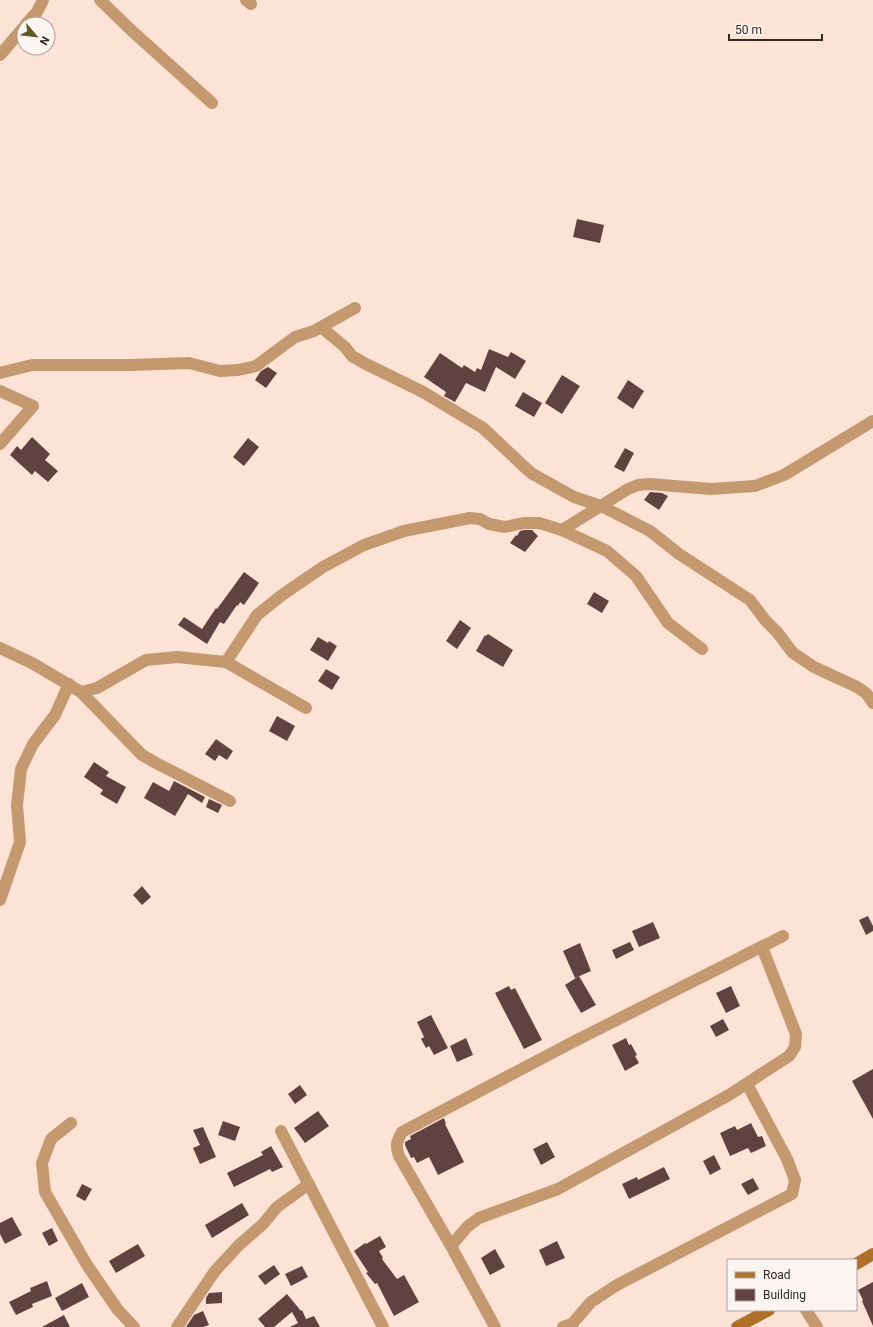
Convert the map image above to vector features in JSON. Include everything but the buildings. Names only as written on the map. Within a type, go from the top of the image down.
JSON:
[{"type":"street","points":[[33,16],[43,0]]},
{"type":"street","points":[[100,0],[130,30],[212,103]]},
{"type":"street","points":[[0,55],[16,36]]},
{"type":"street","points":[[0,374],[32,365],[130,366],[190,363],[220,370],[238,370],[256,366],[295,337],[314,331],[355,308]]},
{"type":"street","points":[[321,327],[345,347],[352,356],[423,392],[483,428],[531,473],[574,497],[601,506],[642,525],[679,554],[745,596],[777,632],[793,653],[814,667],[857,687],[866,693],[873,702]]},
{"type":"street","points":[[0,391],[33,406],[0,444]]},
{"type":"street","points":[[562,530],[628,489],[638,485],[650,484],[711,489],[755,486],[784,475],[873,421]]},
{"type":"street","points":[[226,662],[257,615],[282,595],[323,567],[364,545],[404,530],[470,518],[480,519],[489,524],[505,527],[523,523],[539,523],[562,530],[608,551],[636,576],[668,624],[702,649]]},
{"type":"street","points":[[0,648],[32,663],[81,692],[142,754],[156,763],[230,801]]},
{"type":"street","points":[[81,692],[97,688],[146,660],[177,657],[226,662],[306,708]]},
{"type":"street","points":[[0,900],[20,842],[18,805],[21,769],[33,744],[54,715],[69,684]]},
{"type":"street","points":[[495,1327],[451,1246],[399,1156],[396,1148],[398,1139],[402,1132],[424,1119],[571,1043],[783,936]]},
{"type":"street","points":[[451,1246],[467,1227],[478,1218],[558,1189],[729,1096],[789,1056],[795,1047],[796,1034],[762,947]]},
{"type":"street","points":[[563,1327],[572,1324],[591,1302],[617,1285],[792,1194],[795,1180],[787,1159],[747,1084]]},
{"type":"street","points":[[71,1123],[51,1139],[44,1157],[42,1163],[45,1192],[87,1265],[118,1310],[134,1327]]},
{"type":"street","points":[[281,1131],[383,1327]]},
{"type":"street","points":[[177,1327],[215,1271],[239,1245],[263,1224],[277,1207],[308,1184]]},
{"type":"street","points":[[857,1263],[873,1254]]},
{"type":"street","points":[[737,1327],[767,1311]]},
{"type":"street","points":[[807,1311],[817,1327]]}]
